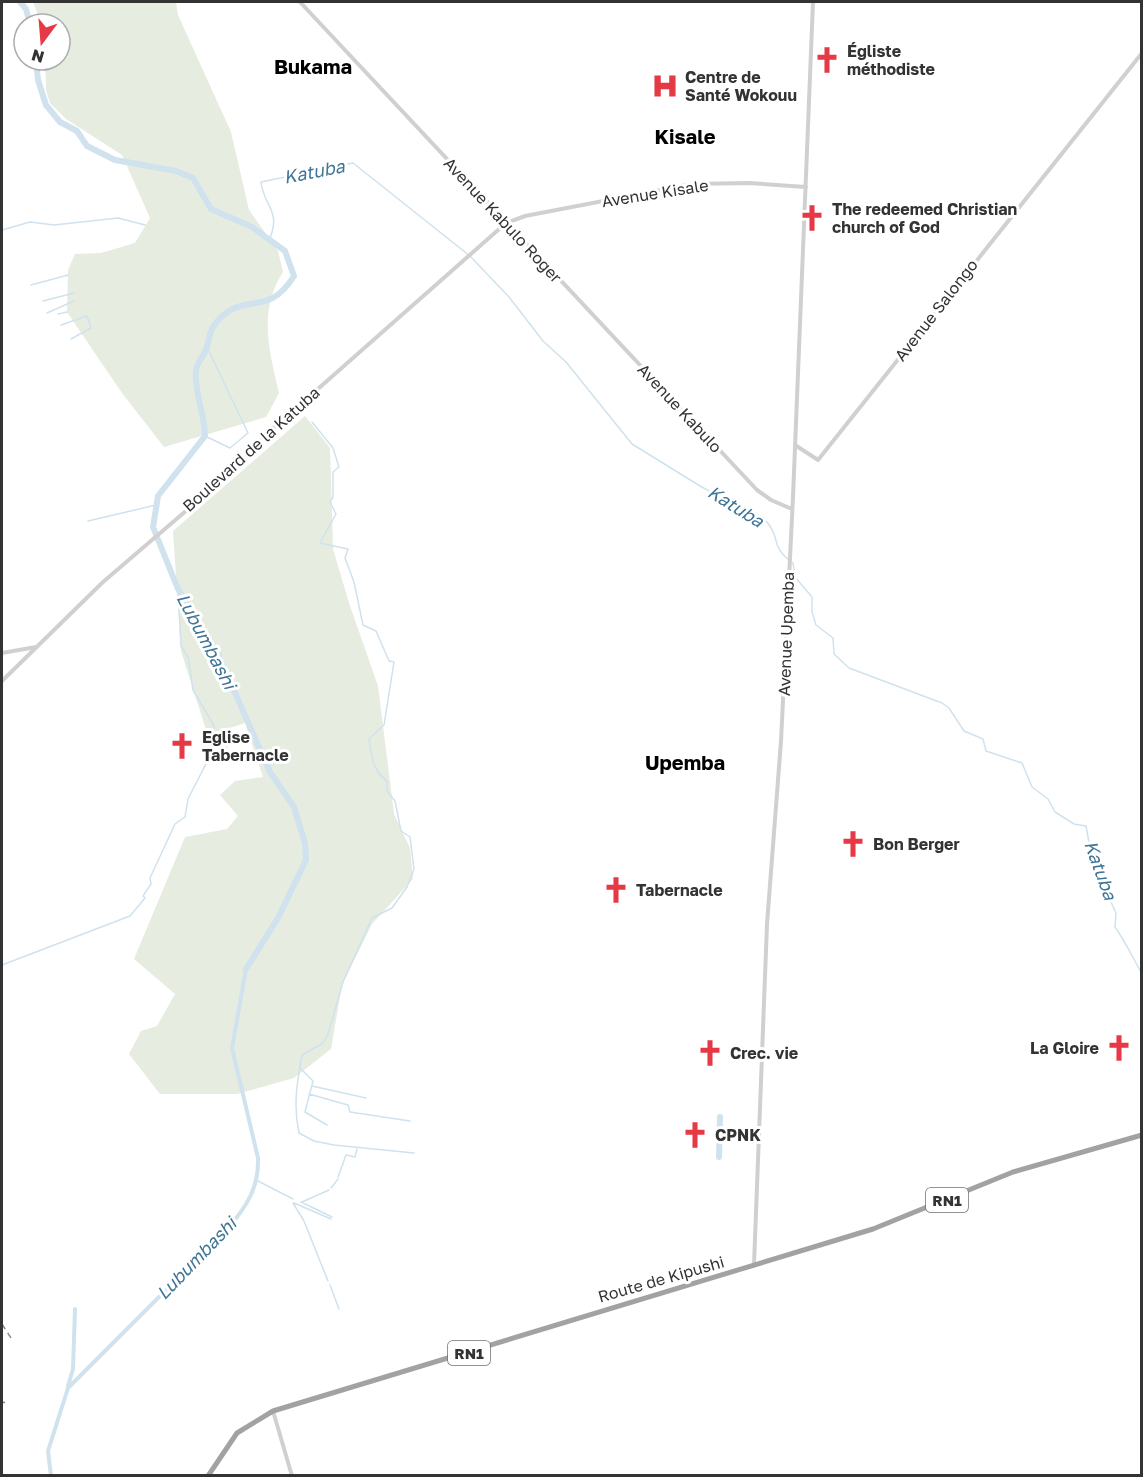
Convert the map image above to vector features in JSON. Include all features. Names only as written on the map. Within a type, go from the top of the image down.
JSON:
[{"type":"highway","name":"Route de Kipushi","points":[[208,1476],[237,1433],[273,1411],[896,1222],[1013,1172],[1142,1135]]},
{"type":"street","name":"Avenue Kabulo Roger","points":[[300,2],[575,297]]},
{"type":"street","name":"Avenue Upemba","points":[[754,1266],[767,924],[782,732],[813,2]]},
{"type":"street","name":"Avenue Salongo","points":[[794,445],[818,460],[1142,53]]},
{"type":"street","name":"Avenue Kisale","points":[[506,223],[525,216],[692,184],[749,183],[806,187]]},
{"type":"street","name":"Boulevard de la Katuba","points":[[2,681],[162,529],[222,480],[268,433],[400,314],[506,223]]},
{"type":"street","name":"Avenue Kabulo","points":[[575,297],[758,490],[771,500],[792,508]]},
{"type":"street","points":[[2,653],[36,647]]},
{"type":"street","points":[[273,1411],[292,1476]]},
{"type":"shaded area","points":[[33,2],[176,2],[178,15],[231,132],[249,210],[278,251],[283,272],[270,301],[268,316],[269,346],[279,393],[266,417],[164,447],[122,393],[67,312],[68,270],[75,254],[101,253],[135,243],[150,218],[122,155],[66,119],[50,103],[46,90],[45,72],[72,72],[72,12],[37,12]]},
{"type":"shaded area","points":[[305,416],[330,448],[333,549],[378,686],[394,814],[410,848],[413,879],[372,924],[342,985],[331,1049],[294,1078],[237,1094],[160,1094],[129,1054],[141,1031],[157,1026],[175,994],[134,959],[185,837],[227,829],[238,816],[220,795],[235,781],[263,777],[245,723],[230,728],[227,751],[214,755],[181,651],[173,531]]},
{"type":"waterway","name":"Lubumbashi","points":[[20,2],[27,12]]},
{"type":"waterway","name":"Lubumbashi","points":[[37,72],[46,105],[60,122],[77,131],[87,146],[115,160],[176,171],[193,178],[211,209],[252,227],[285,251],[294,276],[274,297],[235,308],[225,314],[213,327],[206,350],[196,368],[205,436],[158,496],[153,527],[178,589],[217,652],[270,772],[294,807],[305,843],[306,860],[278,918],[246,969]]},
{"type":"waterway","name":"Katuba","points":[[270,238],[274,221],[261,182],[353,163],[470,256],[509,297],[543,341],[566,362],[632,444],[700,486],[767,522],[781,552],[793,563],[795,577],[812,597],[812,612],[816,625],[833,638],[834,654],[849,668],[942,703],[949,708],[964,731],[983,739],[986,751],[1022,763],[1032,787],[1048,799],[1055,812],[1074,824],[1086,826],[1090,848],[1101,867],[1105,889],[1116,913],[1115,927],[1142,974]]},
{"type":"waterway","points":[[2,230],[30,222],[54,225],[118,218],[145,225]]},
{"type":"waterway","points":[[31,285],[68,275]]},
{"type":"waterway","points":[[43,301],[74,293]]},
{"type":"waterway","points":[[47,313],[74,301]]},
{"type":"waterway","points":[[58,314],[67,312]]},
{"type":"waterway","points":[[61,325],[87,316],[91,328],[71,339]]},
{"type":"waterway","points":[[205,436],[230,448],[248,433],[207,347]]},
{"type":"waterway","points":[[312,422],[333,448],[339,467],[333,472],[333,497],[330,502],[336,514],[320,543],[348,549],[345,558],[354,582],[363,625],[376,631],[389,661],[394,662],[384,725],[369,739],[376,768],[387,781],[387,791],[395,801],[401,831],[410,837],[414,869],[407,887],[392,908],[372,918],[343,982],[328,1034],[323,1043],[302,1055],[296,1094],[297,1123],[299,1133],[314,1141],[414,1153]]},
{"type":"waterway","points":[[88,521],[156,505]]},
{"type":"waterway","points":[[2,965],[130,916],[145,898],[143,896],[151,884],[150,878],[175,824],[185,817],[188,799],[210,756],[214,726],[193,690],[188,657],[181,646],[178,589]]},
{"type":"waterway","name":"Lubumbashi","points":[[51,1476],[48,1451],[68,1388],[229,1227],[251,1196],[258,1168],[258,1158],[232,1048],[246,969]]},
{"type":"waterway","points":[[300,1068],[313,1081],[305,1112],[327,1125]]},
{"type":"waterway","points":[[312,1086],[366,1098]]},
{"type":"waterway","points":[[309,1094],[348,1105],[350,1112],[410,1121]]},
{"type":"waterway","points":[[719,1157],[720,1117]]},
{"type":"waterway","points":[[338,1177],[346,1155],[355,1157],[357,1149]]},
{"type":"waterway","points":[[331,1188],[338,1179]]},
{"type":"waterway","points":[[256,1180],[293,1199]]},
{"type":"waterway","points":[[302,1202],[329,1190]]},
{"type":"waterway","points":[[301,1202],[332,1217]]},
{"type":"waterway","points":[[293,1203],[304,1221],[328,1281]]},
{"type":"waterway","points":[[294,1203],[331,1219]]},
{"type":"waterway","points":[[330,1285],[339,1309]]},
{"type":"waterway","points":[[68,1386],[73,1369],[75,1309]]},
{"type":"railway","points":[[2,1324],[11,1338]]},
{"type":"place","name":"Égliste méthodiste","points":[[827,60]]},
{"type":"place","name":"Centre de Santé Wokouu","points":[[665,86]]},
{"type":"place","name":"The redeemed Christian church of God","points":[[812,218]]},
{"type":"place","name":"Eglise Tabernacle","points":[[182,746]]},
{"type":"place","name":"Bon Berger","points":[[853,844]]},
{"type":"place","name":"Tabernacle","points":[[616,890]]},
{"type":"place","name":"La Gloire","points":[[1119,1048]]},
{"type":"place","name":"Crec. vie","points":[[710,1053]]},
{"type":"place","name":"CPNK","points":[[695,1135]]},
{"type":"district","name":"Bukama","points":[[313,66]]},
{"type":"district","name":"Kisale","points":[[685,136]]},
{"type":"district","name":"Upemba","points":[[685,762]]}]
